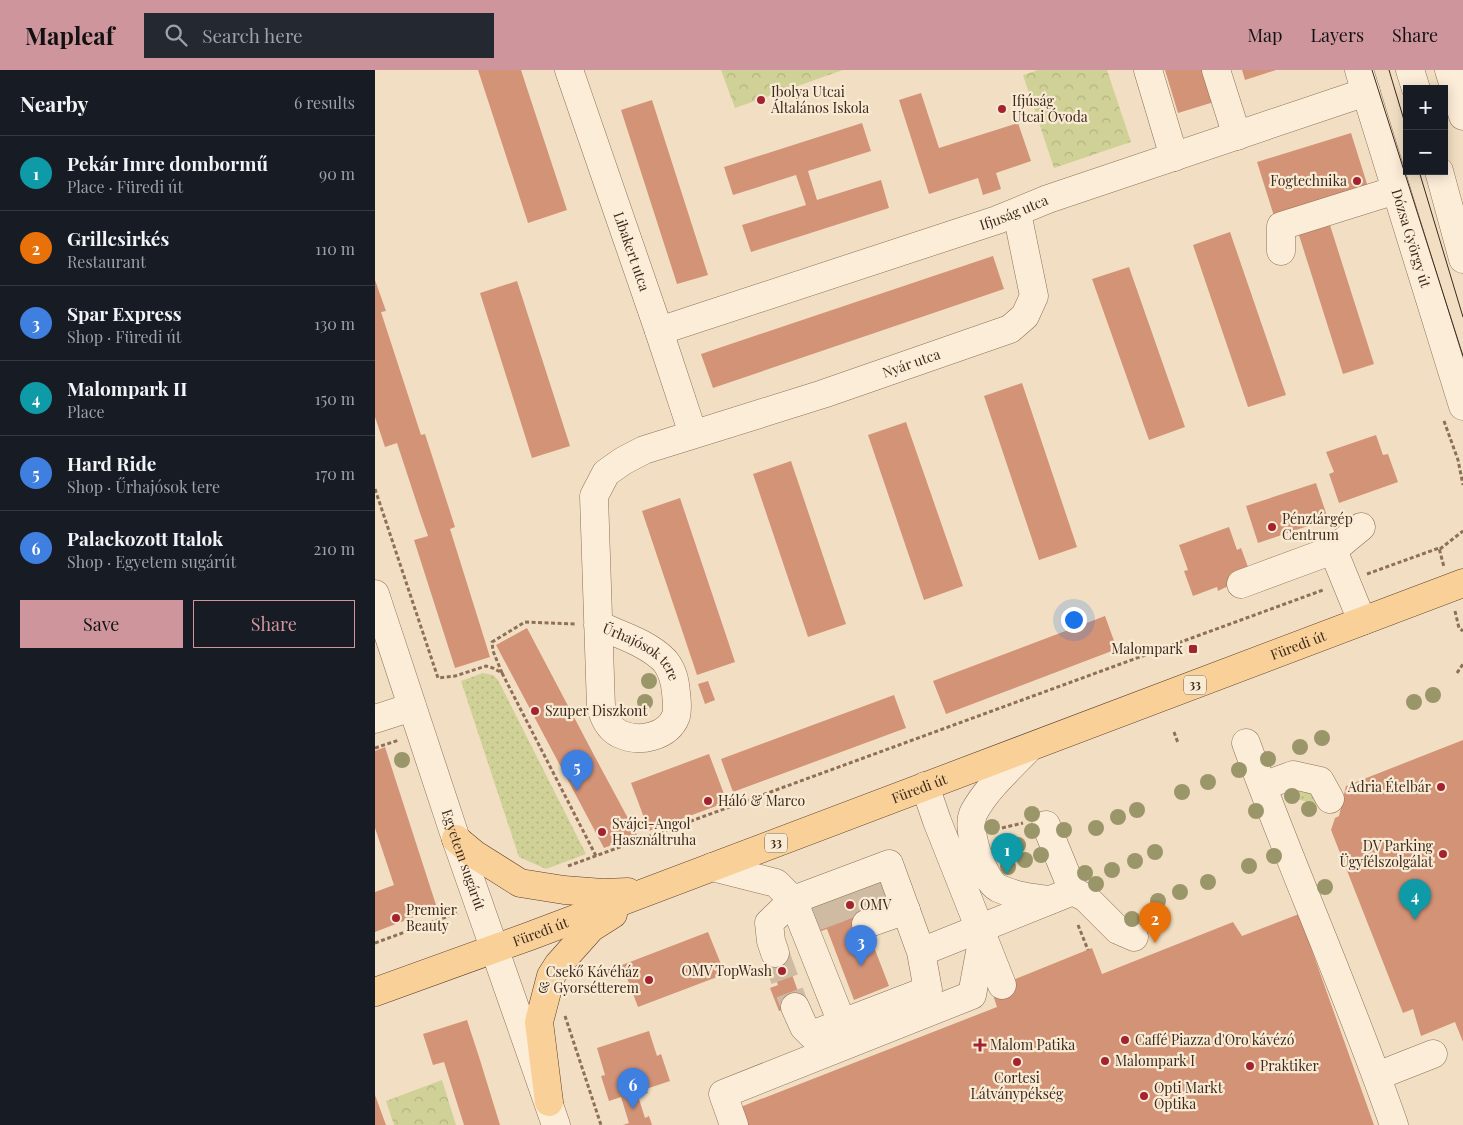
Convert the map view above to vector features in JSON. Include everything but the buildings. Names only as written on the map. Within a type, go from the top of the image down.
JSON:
[{"type":"main road","name":"Füredi út","points":[[375,992],[495,949],[1029,748],[1456,585]]},
{"type":"main road","points":[[456,838],[474,854],[520,883],[564,890],[603,893],[647,891]]},
{"type":"main road","points":[[552,1113],[539,1022],[551,976],[558,965],[591,928],[647,891]]},
{"type":"street","name":"Libakert utca","points":[[569,70],[693,434]]},
{"type":"street","points":[[1147,70],[1174,157]]},
{"type":"street","points":[[1216,70],[1237,136]]},
{"type":"street","points":[[1410,70],[1415,85]]},
{"type":"street","points":[[1449,70],[1463,116]]},
{"type":"street","name":"Ifjuság utca","points":[[659,331],[997,220],[1048,200],[1237,136],[1362,81]]},
{"type":"street","name":"Dózsa György út","points":[[1362,81],[1463,406]]},
{"type":"street","points":[[1440,175],[1463,259]]},
{"type":"street","points":[[1281,251],[1281,226],[1396,190]]},
{"type":"street","name":"Nyár utca","points":[[693,434],[823,394],[1010,329],[1025,316],[1034,296],[1017,213]]},
{"type":"street","name":"Űrhajósok tere","points":[[598,625],[594,496],[606,474],[623,461],[644,450],[693,434]]},
{"type":"street","points":[[1241,584],[1333,550],[1361,527]]},
{"type":"street","points":[[1333,550],[1362,621]]},
{"type":"street","name":"Egyetem sugárút","points":[[375,594],[456,838],[552,1113]]},
{"type":"street","points":[[375,719],[412,707]]},
{"type":"street","points":[[1246,743],[1377,1076],[1394,1125]]},
{"type":"street","points":[[1029,748],[997,782],[973,813],[971,822],[973,840],[989,880],[996,887],[1019,897],[1061,896],[1086,898],[1118,930],[1134,936]]},
{"type":"street","points":[[1263,786],[1293,775],[1320,781],[1330,799]]},
{"type":"street","points":[[925,786],[1002,985]]},
{"type":"street","points":[[1046,825],[1061,896]]},
{"type":"street","points":[[712,867],[776,883],[842,885],[888,916],[921,952],[928,990],[812,1035],[804,1027],[795,1008]]},
{"type":"street","points":[[734,1125],[723,1094],[972,995],[979,924],[989,880]]},
{"type":"street","points":[[842,885],[821,941],[842,1023]]},
{"type":"street","points":[[775,953],[771,941],[769,923],[842,885]]},
{"type":"street","points":[[921,952],[979,924],[1061,896]]},
{"type":"street","points":[[1377,1076],[1433,1054]]},
{"type":"path","points":[[375,488],[437,678],[455,676],[486,666],[502,673]]},
{"type":"path","points":[[598,625],[525,622],[492,642],[493,651],[502,673],[596,856],[940,729],[1439,549],[1463,532]]},
{"type":"path","points":[[1439,549],[1456,585],[1459,628],[1463,631]]},
{"type":"path","points":[[1457,673],[1463,664]]},
{"type":"path","points":[[1174,732],[1178,743]]},
{"type":"path","points":[[375,943],[433,922]]},
{"type":"path","points":[[565,1014],[601,1125]]},
{"type":"green space","points":[[721,70],[843,70],[735,108]]},
{"type":"green space","points":[[1038,70],[1107,70],[1131,142],[1054,168],[1023,75]]},
{"type":"green space","points":[[483,673],[493,675],[498,680],[586,854],[546,869],[519,857],[461,681]]},
{"type":"green space","points":[[1305,784],[1319,804],[1284,797],[1287,791]]},
{"type":"green space","points":[[442,1080],[456,1125],[394,1125],[386,1101]]},
{"type":"tunnel","points":[[868,882],[878,909]]},
{"type":"tunnel","points":[[844,891],[858,927]]},
{"type":"tunnel","points":[[821,900],[834,936]]},
{"type":"tunnel","points":[[775,953],[795,1007]]},
{"type":"tram line","points":[[1372,70],[1463,356]]},
{"type":"tram line","points":[[1389,70],[1403,117]]},
{"type":"tram line","points":[[1420,175],[1463,317]]},
{"type":"place","name":"Ibolya Utcai Általános Iskola","points":[[761,100]]},
{"type":"place","name":"Ifjúság Utcai Óvoda","points":[[1002,109]]},
{"type":"place","name":"Fogtechnika","points":[[1357,181]]},
{"type":"place","name":"Pénztárgép Centrum","points":[[1272,527]]},
{"type":"place","name":"Malompark","points":[[1193,649]]},
{"type":"place","name":"Szuper Diszkont","points":[[535,711]]},
{"type":"place","name":"Adria Ételbár","points":[[1441,787]]},
{"type":"place","name":"Hard Ride","points":[[577,791]]},
{"type":"place","name":"Háló & Marco","points":[[708,801]]},
{"type":"place","name":"Svájci-Angol Használtruha","points":[[602,832]]},
{"type":"place","name":"DV Parking Ügyfélszolgálat","points":[[1443,854]]},
{"type":"place","name":"Pekár Imre dombormű","points":[[1007,874]]},
{"type":"place","name":"OMV","points":[[850,905]]},
{"type":"place","name":"Premier Beauty","points":[[396,918]]},
{"type":"place","name":"Malompark II","points":[[1415,920]]},
{"type":"place","name":"Grillcsirkés","points":[[1155,943]]},
{"type":"place","name":"Spar Express","points":[[861,966]]},
{"type":"place","name":"OMV TopWash","points":[[782,971]]},
{"type":"place","name":"Csekő Kávéház & Gyorsétterem","points":[[649,980]]},
{"type":"place","name":"Caffé Piazza d'Oro kávézó","points":[[1125,1040]]},
{"type":"place","name":"Malom Patika","points":[[980,1045]]},
{"type":"place","name":"Malompark I","points":[[1105,1061]]},
{"type":"place","name":"Cortesi Látványpékség","points":[[1017,1062]]},
{"type":"place","name":"Praktiker","points":[[1250,1066]]},
{"type":"place","name":"Opti Markt Optika","points":[[1144,1096]]},
{"type":"place","name":"Palackozott Italok","points":[[633,1109]]}]
